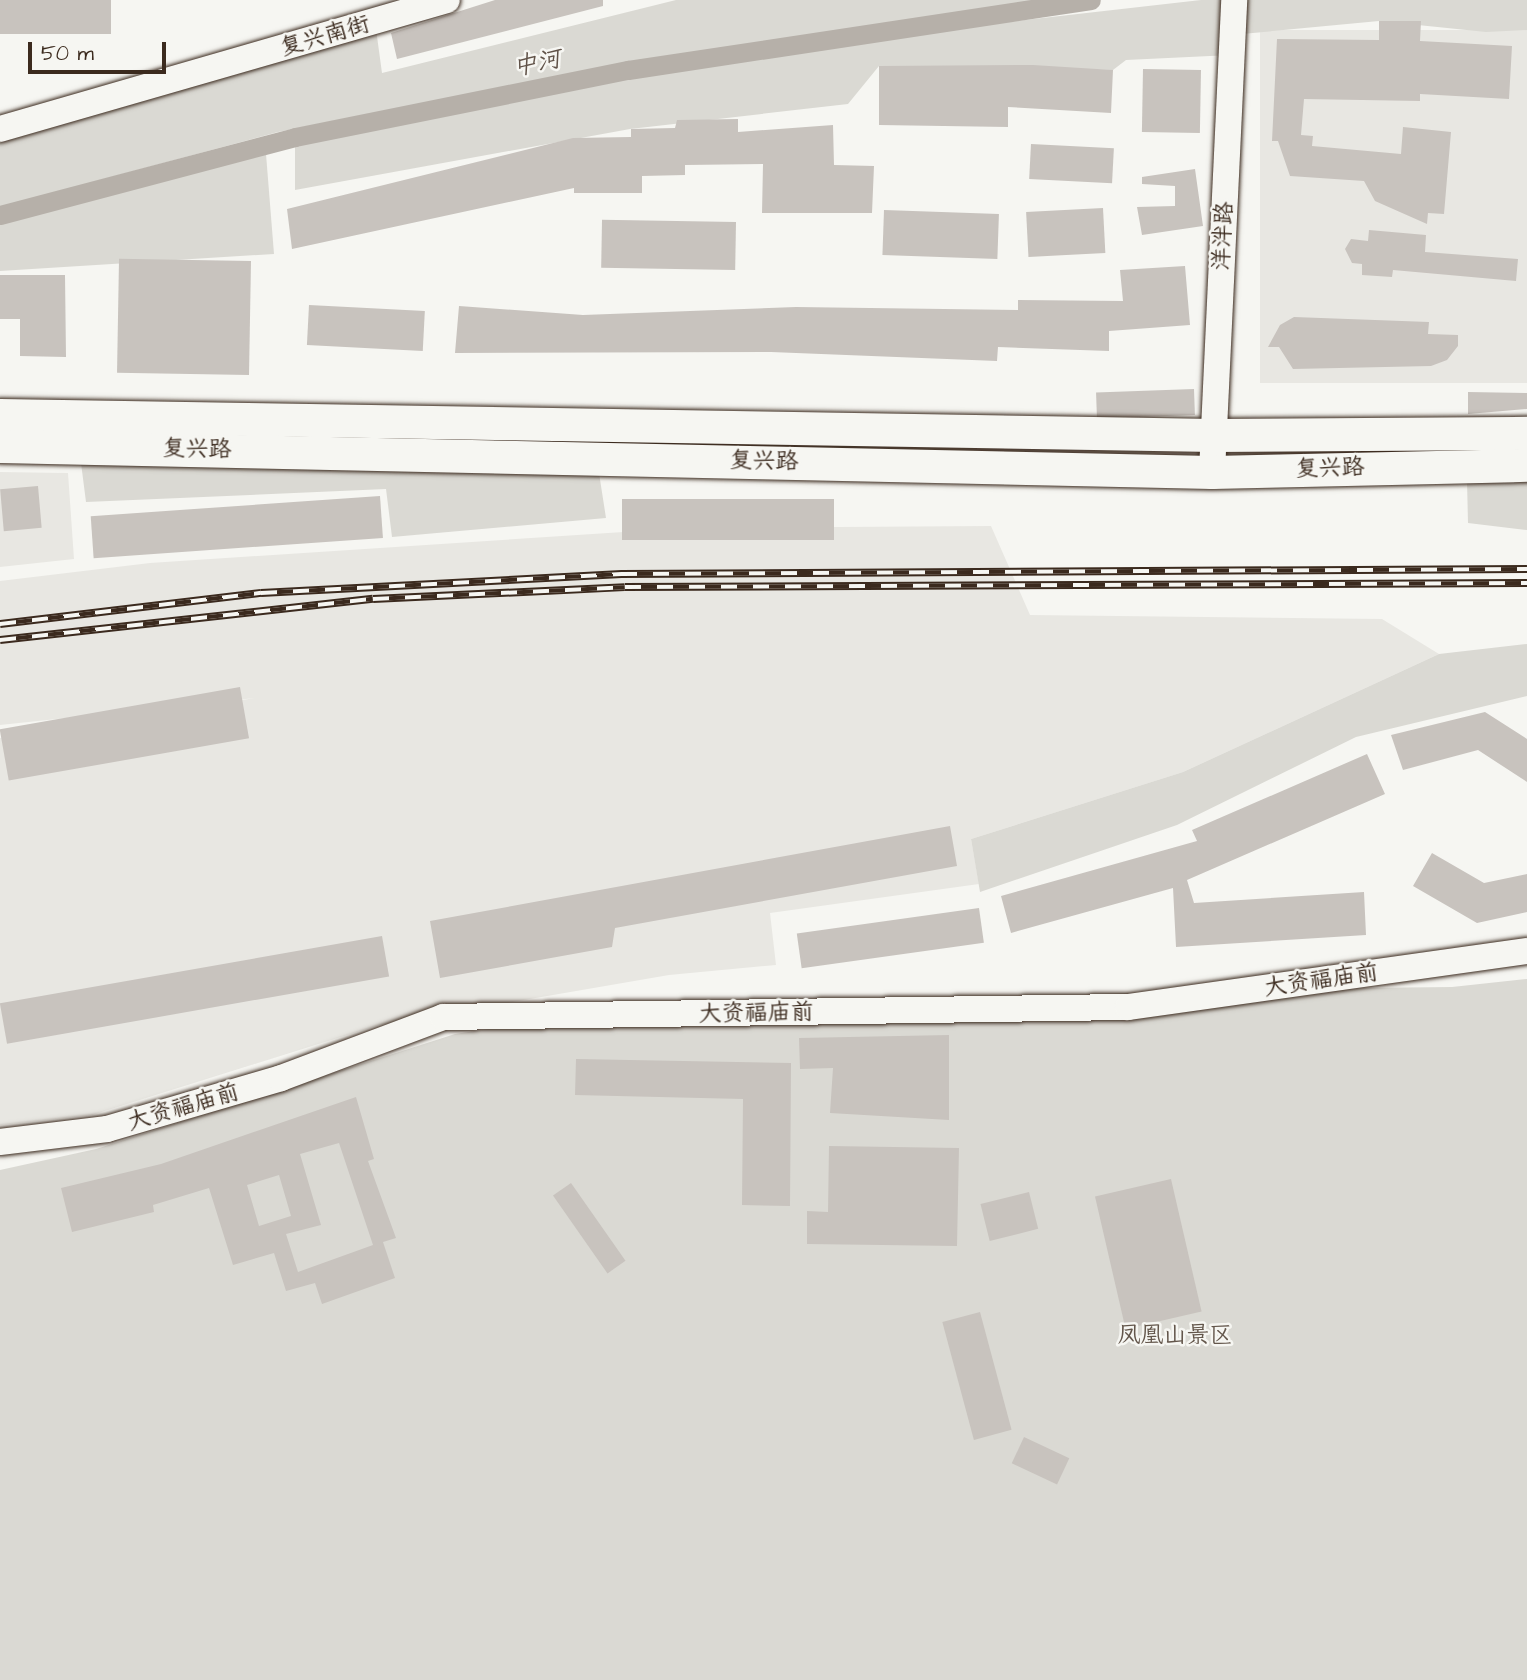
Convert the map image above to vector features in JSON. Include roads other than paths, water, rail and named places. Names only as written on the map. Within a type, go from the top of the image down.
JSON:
[{"type":"main road","name":"复兴路","points":[[0,415],[1214,435],[1527,433]]},
{"type":"main road","name":"复兴路","points":[[0,446],[1212,472],[1527,465]]},
{"type":"street","name":"复兴南街","points":[[0,130],[447,0]]},
{"type":"street","name":"洋泮路","points":[[1212,472],[1234,0]]},
{"type":"street","name":"大资福庙前","points":[[0,1142],[107,1129],[281,1078],[443,1017],[1128,1007],[1527,951]]},
{"type":"waterway","name":"中河","points":[[0,215],[295,137],[628,70],[1091,0]]},
{"type":"railway","points":[[0,624],[261,593],[621,574],[1527,569]]},
{"type":"railway","points":[[0,640],[373,599],[625,587],[1527,583]]},
{"type":"park label","name":"凤凰山景区","points":[[1175,1335]]}]
